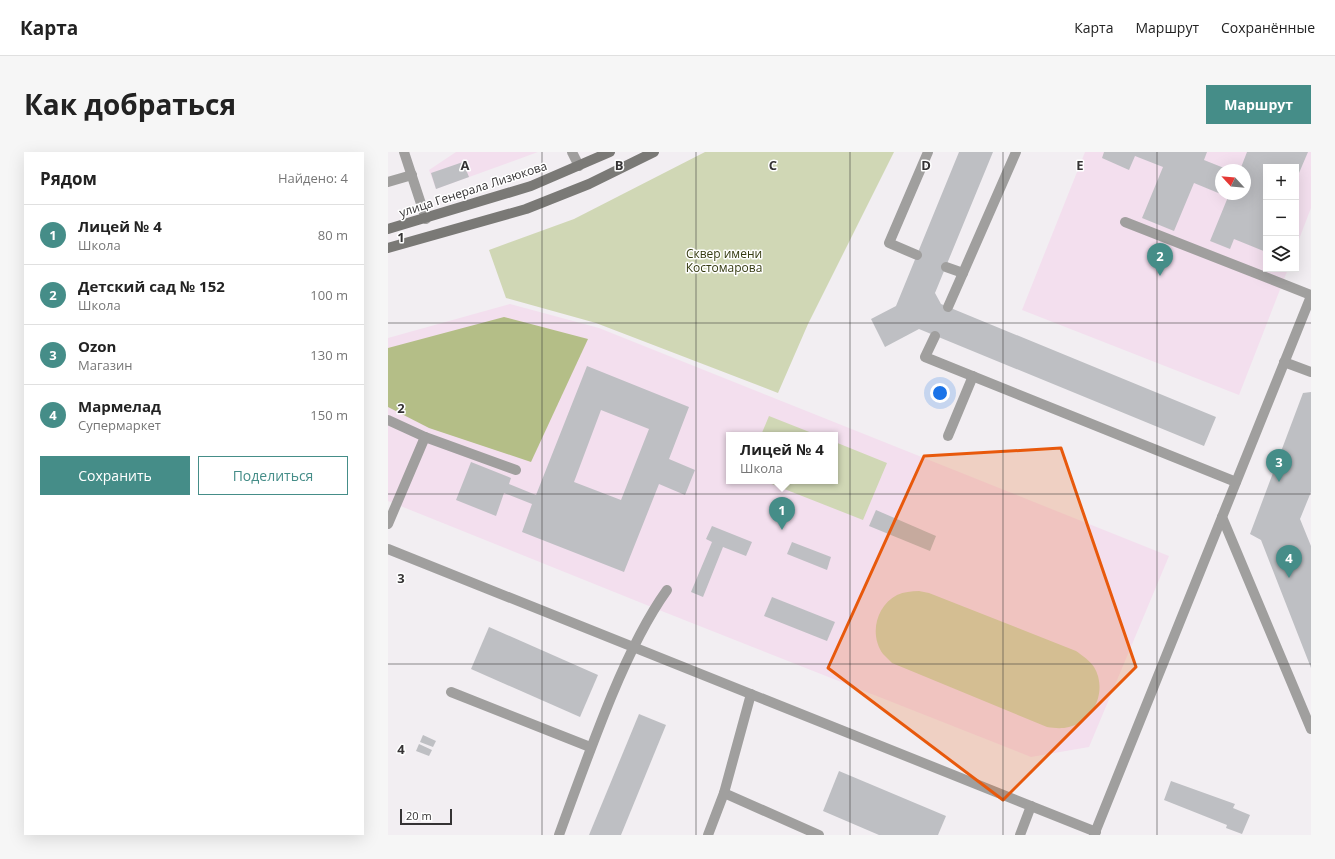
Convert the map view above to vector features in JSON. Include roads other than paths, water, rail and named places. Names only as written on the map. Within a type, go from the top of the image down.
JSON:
[{"type":"main road","name":"улица Генерала Лизюкова","points":[[388,229],[426,219],[531,186],[610,152]]},
{"type":"main road","points":[[388,248],[556,198],[589,184],[654,152]]},
{"type":"main road","points":[[426,219],[432,236]]},
{"type":"street","points":[[404,152],[426,219]]},
{"type":"street","points":[[572,152],[579,166]]},
{"type":"street","points":[[917,255],[889,243],[928,152]]},
{"type":"street","points":[[948,307],[1016,152]]},
{"type":"street","points":[[388,182],[412,175]]},
{"type":"street","points":[[388,549],[1031,806],[1095,834],[1311,296],[1125,222]]},
{"type":"street","points":[[946,267],[963,273]]},
{"type":"street","points":[[935,336],[925,357],[1236,482]]},
{"type":"street","points":[[1284,362],[1311,372]]},
{"type":"street","points":[[948,436],[973,376]]},
{"type":"street","points":[[388,420],[425,437],[516,470]]},
{"type":"street","points":[[388,524],[425,437]]},
{"type":"street","points":[[1222,517],[1311,729]]},
{"type":"street","points":[[559,835],[590,747],[633,648],[654,608],[667,590]]},
{"type":"street","points":[[450,692],[590,747]]},
{"type":"street","points":[[708,835],[724,793],[751,694]]},
{"type":"street","points":[[724,793],[819,835]]},
{"type":"street","points":[[1020,835],[1031,806]]},
{"type":"place","name":"Детский сад № 152","points":[[1160,276]]},
{"type":"place","name":"Ozon","points":[[1279,482]]},
{"type":"place","name":"Лицей № 4","points":[[782,530]]},
{"type":"place","name":"Мармелад","points":[[1289,578]]},
{"type":"park label","name":"Сквер имени Костомарова","points":[[724,260]]}]
